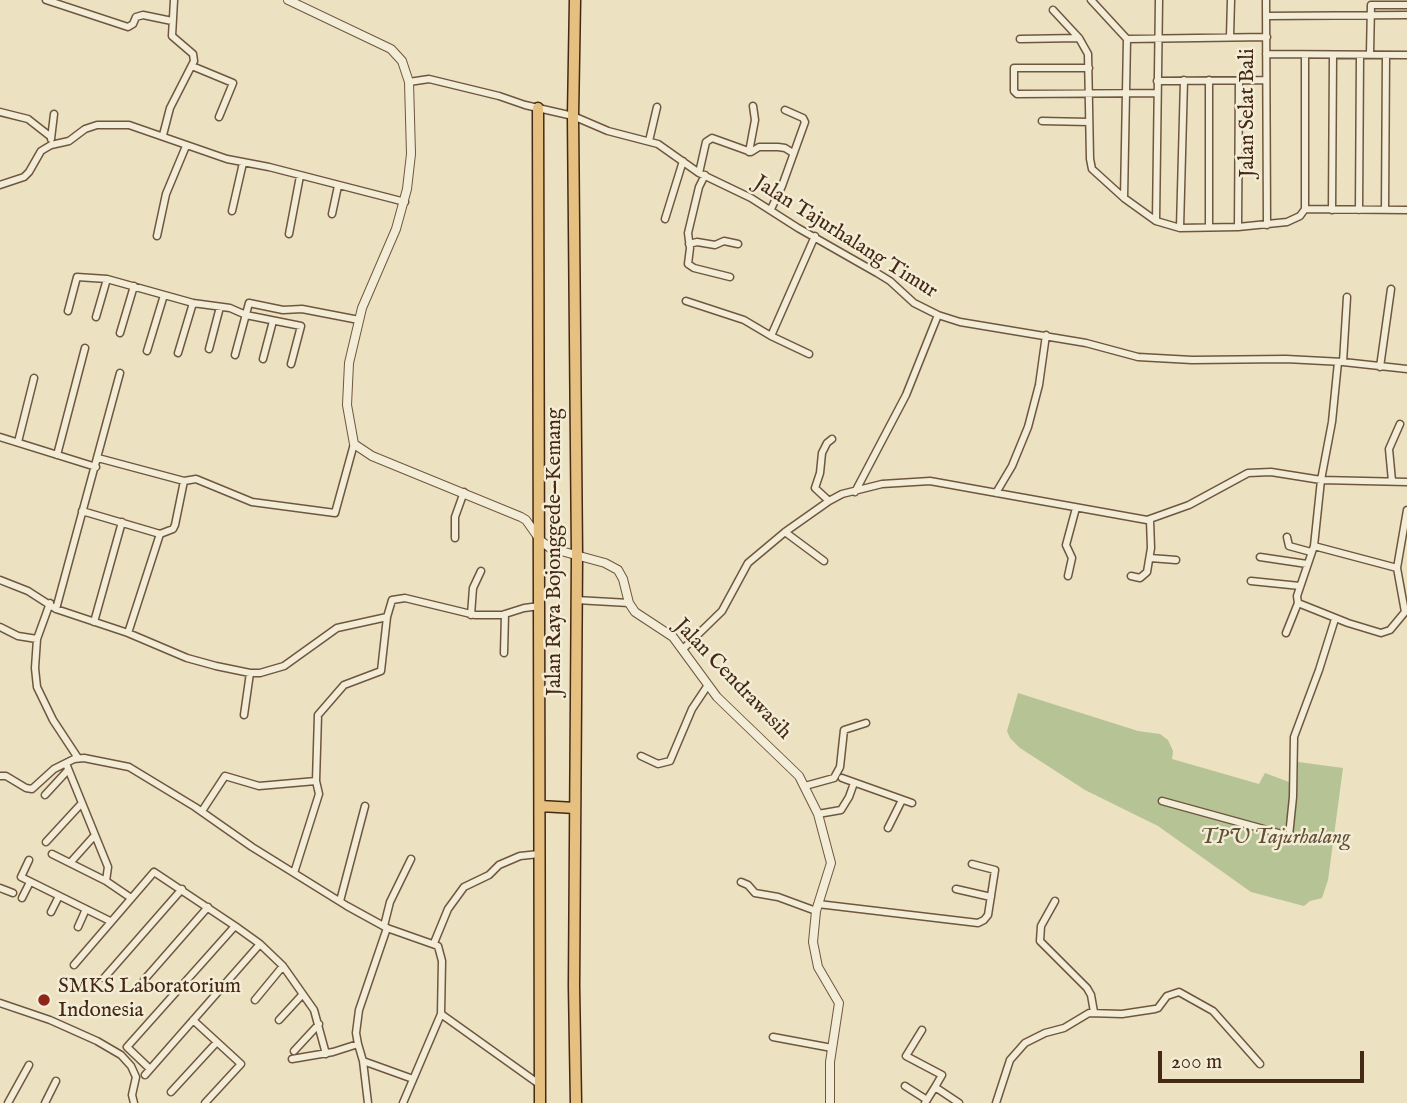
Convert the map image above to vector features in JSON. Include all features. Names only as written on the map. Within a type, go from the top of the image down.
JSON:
[{"type":"highway","name":"Jalan Raya Bojonggede—Kemang","points":[[575,0],[573,116],[577,556],[576,1103]]},
{"type":"highway","name":"Jalan Raya Bojonggede—Kemang","points":[[538,108],[540,1103]]},
{"type":"highway","points":[[540,806],[575,808]]},
{"type":"street","points":[[46,0],[128,27],[143,15],[172,21]]},
{"type":"street","points":[[163,135],[170,108],[192,66],[193,54],[172,37],[174,0]]},
{"type":"street","points":[[99,457],[184,481],[196,480],[253,502],[335,513],[354,444],[348,421],[348,377],[359,320],[405,202],[411,154],[409,82],[402,61],[391,49],[288,0]]},
{"type":"street","points":[[309,10],[312,0]]},
{"type":"street","points":[[1091,0],[1127,39],[1124,198]]},
{"type":"street","points":[[1156,222],[1159,0]]},
{"type":"street","points":[[1230,37],[1231,0]]},
{"type":"street","name":"Jalan Selat Bali","points":[[1266,0],[1266,225]]},
{"type":"street","points":[[1370,54],[1372,4],[1407,5]]},
{"type":"street","points":[[1053,10],[1079,38],[1088,54],[1092,169],[1156,222],[1180,228],[1266,225],[1287,222],[1300,216],[1305,209],[1306,55]]},
{"type":"street","points":[[1266,16],[1407,15]]},
{"type":"street","points":[[1127,39],[1267,37]]},
{"type":"street","points":[[1020,39],[1079,38]]},
{"type":"street","points":[[1266,54],[1407,55]]},
{"type":"street","points":[[1332,210],[1333,55]]},
{"type":"street","points":[[1359,210],[1360,55]]},
{"type":"street","points":[[1385,210],[1386,55]]},
{"type":"street","points":[[192,66],[233,83],[219,117]]},
{"type":"street","points":[[1089,68],[1014,68],[1014,91],[1017,94],[1157,93]]},
{"type":"street","name":"Jalan Tajurhalang Timur","points":[[409,82],[429,79],[499,96],[573,116],[608,131],[658,144],[702,174],[771,209],[798,228],[890,281],[914,303],[938,315],[976,326],[1046,335],[1138,357],[1340,362],[1407,369]]},
{"type":"street","points":[[1180,228],[1184,80]]},
{"type":"street","points":[[1209,80],[1209,228]]},
{"type":"street","points":[[1238,80],[1238,227]]},
{"type":"street","points":[[1157,81],[1266,80]]},
{"type":"street","points":[[749,152],[755,121],[753,106]]},
{"type":"street","points":[[649,141],[657,107]]},
{"type":"street","points":[[771,209],[804,119],[785,110]]},
{"type":"street","points":[[0,112],[28,119],[51,141],[69,141],[85,129],[97,125],[129,125],[243,163],[405,202]]},
{"type":"street","points":[[0,185],[24,177],[33,167],[38,155],[51,141],[54,114]]},
{"type":"street","points":[[1042,121],[1089,122]]},
{"type":"street","points":[[730,277],[689,266],[688,233],[708,139],[712,138],[749,152],[759,147],[778,146],[793,153]]},
{"type":"street","points":[[158,236],[166,194],[186,146]]},
{"type":"street","points":[[665,219],[683,161]]},
{"type":"street","points":[[232,211],[243,163]]},
{"type":"street","points":[[289,234],[300,176]]},
{"type":"street","points":[[332,214],[338,186]]},
{"type":"street","points":[[1305,209],[1407,210]]},
{"type":"street","points":[[771,336],[815,236]]},
{"type":"street","points":[[689,244],[697,242],[715,245],[724,241],[738,244]]},
{"type":"street","points":[[68,311],[77,277],[107,279],[192,303],[301,326],[291,364]]},
{"type":"street","points":[[96,317],[107,279]]},
{"type":"street","points":[[120,333],[134,286]]},
{"type":"street","points":[[1381,367],[1391,289]]},
{"type":"street","points":[[147,352],[164,295]]},
{"type":"street","points":[[1286,633],[1298,603],[1297,596],[1313,549],[1347,297]]},
{"type":"street","points":[[686,301],[744,320],[808,354]]},
{"type":"street","points":[[178,353],[192,303]]},
{"type":"street","points":[[235,355],[249,303],[359,320]]},
{"type":"street","points":[[209,349],[220,307]]},
{"type":"street","points":[[855,492],[906,394],[938,315]]},
{"type":"street","points":[[263,359],[273,321]]},
{"type":"street","points":[[996,493],[1012,466],[1028,427],[1046,335]]},
{"type":"street","points":[[57,455],[85,348]]},
{"type":"street","points":[[57,609],[120,373]]},
{"type":"street","points":[[18,442],[34,377]]},
{"type":"street","points":[[1392,481],[1389,449],[1400,424]]},
{"type":"street","points":[[0,437],[96,467]]},
{"type":"street","points":[[829,501],[815,488],[820,474],[822,453],[832,439]]},
{"type":"street","points":[[354,444],[372,456],[521,517],[550,548],[605,563],[618,570],[629,603],[576,600]]},
{"type":"street","points":[[683,649],[722,611],[748,564],[785,532],[829,501],[882,484],[916,481],[996,493],[1131,519],[1150,520],[1189,505],[1248,473],[1271,472],[1321,480],[1407,482]]},
{"type":"street","points":[[82,512],[160,534],[173,529],[184,481]]},
{"type":"street","points":[[455,538],[455,517],[464,492]]},
{"type":"street","points":[[1068,576],[1072,558],[1066,545],[1076,508]]},
{"type":"street","points":[[1298,603],[1335,619],[1381,633],[1390,630],[1405,610],[1398,568],[1407,510]]},
{"type":"street","points":[[1131,576],[1138,578],[1144,575],[1150,558],[1150,520]]},
{"type":"street","points":[[94,622],[122,522]]},
{"type":"street","points":[[785,532],[824,561]]},
{"type":"street","points":[[128,633],[160,534]]},
{"type":"street","points":[[1287,537],[1289,546],[1398,568]]},
{"type":"street","points":[[1259,556],[1307,564]]},
{"type":"street","points":[[1150,558],[1176,559]]},
{"type":"street","points":[[471,615],[473,588],[481,570]]},
{"type":"street","points":[[0,580],[28,591],[57,609],[128,633],[187,658],[250,673],[271,671],[284,666],[337,628],[387,617]]},
{"type":"street","points":[[1251,580],[1300,586]]},
{"type":"street","points":[[294,873],[319,794],[316,781],[318,715],[341,687],[350,681],[379,674],[383,663],[387,617],[393,600],[398,598],[471,615],[505,614],[540,606]]},
{"type":"street","points":[[50,603],[37,639],[37,687],[78,758]]},
{"type":"street","name":"Jalan Cendrawasih","points":[[629,603],[644,619],[673,637],[717,697],[793,768],[818,814],[831,863],[817,907],[813,942],[816,961],[839,1003],[829,1080],[830,1103]]},
{"type":"street","points":[[504,653],[505,614]]},
{"type":"street","points":[[1289,836],[1296,727],[1335,619]]},
{"type":"street","points":[[0,627],[18,636],[37,639]]},
{"type":"street","points":[[244,715],[250,673]]},
{"type":"street","points":[[641,756],[658,764],[670,761],[688,717],[708,685]]},
{"type":"street","points":[[805,786],[834,778],[839,767],[844,730],[866,723]]},
{"type":"street","points":[[0,776],[6,776],[32,789],[54,769],[78,758],[135,770],[340,901],[385,927],[434,943],[440,950],[442,961],[441,1014],[403,1103]]},
{"type":"street","points":[[45,795],[68,768],[108,867],[106,881]]},
{"type":"street","points":[[202,811],[225,776],[260,786],[316,781]]},
{"type":"street","points":[[842,778],[912,803]]},
{"type":"street","points":[[818,814],[841,810],[854,783]]},
{"type":"street","points":[[888,828],[902,800]]},
{"type":"street","points":[[1162,802],[1289,836],[1331,840]]},
{"type":"street","points":[[46,842],[81,804]]},
{"type":"street","points":[[340,901],[365,806]]},
{"type":"street","points":[[70,863],[95,835]]},
{"type":"street","points":[[52,854],[106,881],[131,898]]},
{"type":"street","points":[[434,943],[448,909],[464,887],[489,875],[499,865],[520,856],[538,855]]},
{"type":"street","points":[[368,1103],[363,1061],[356,1033],[359,1010],[390,902],[411,859]]},
{"type":"street","points":[[29,860],[20,877],[110,921]]},
{"type":"street","points":[[741,882],[755,893],[817,907],[978,923],[988,915],[995,870],[972,864]]},
{"type":"street","points":[[74,965],[155,872],[260,944],[283,966],[314,1010],[326,1054]]},
{"type":"street","points":[[22,898],[30,882]]},
{"type":"street","points":[[0,888],[13,893]]},
{"type":"street","points":[[104,978],[182,889]]},
{"type":"street","points":[[957,889],[991,897]]},
{"type":"street","points":[[51,912],[59,896]]},
{"type":"street","points":[[1055,901],[1041,926],[1040,941],[1087,988],[1094,1012]]},
{"type":"street","points":[[144,980],[208,907]]},
{"type":"street","points":[[78,927],[86,909]]},
{"type":"street","points":[[235,926],[127,1046],[148,1072],[260,944]]},
{"type":"street","points":[[255,1000],[283,966]]},
{"type":"street","points":[[996,1103],[1008,1065],[1017,1050],[1036,1037],[1064,1028],[1094,1012],[1122,1014],[1155,1009],[1167,996],[1179,992],[1213,1011],[1260,1064]]},
{"type":"street","points":[[279,1020],[302,995]]},
{"type":"street","points":[[0,1003],[50,1020],[121,1055],[136,1077],[132,1095],[134,1103]]},
{"type":"street","points":[[441,1014],[539,1084]]},
{"type":"street","points":[[193,1020],[240,1063],[205,1102]]},
{"type":"street","points":[[294,1051],[319,1024]]},
{"type":"street","points":[[905,1086],[926,1101],[942,1075],[906,1056],[922,1030]]},
{"type":"street","points":[[773,1037],[832,1048]]},
{"type":"street","points":[[171,1092],[216,1042]]},
{"type":"street","points":[[292,1059],[326,1054],[358,1044]]},
{"type":"street","points":[[363,1061],[413,1079]]},
{"type":"street","points":[[0,1101],[8,1103],[29,1065]]},
{"type":"street","points":[[45,1103],[56,1081]]},
{"type":"street","points":[[935,1087],[959,1103]]},
{"type":"street","points":[[211,1096],[219,1103]]},
{"type":"green space","name":"TPU Tajurhalang","points":[[1018,693],[1138,731],[1160,734],[1168,740],[1173,751],[1172,759],[1259,784],[1265,773],[1289,782],[1291,761],[1343,768],[1328,880],[1322,898],[1310,901],[1304,906],[1251,892],[1158,826],[1085,790],[1020,748],[1007,731]]},
{"type":"place","name":"SMKS Laboratorium Indonesia","points":[[44,1000]]}]
